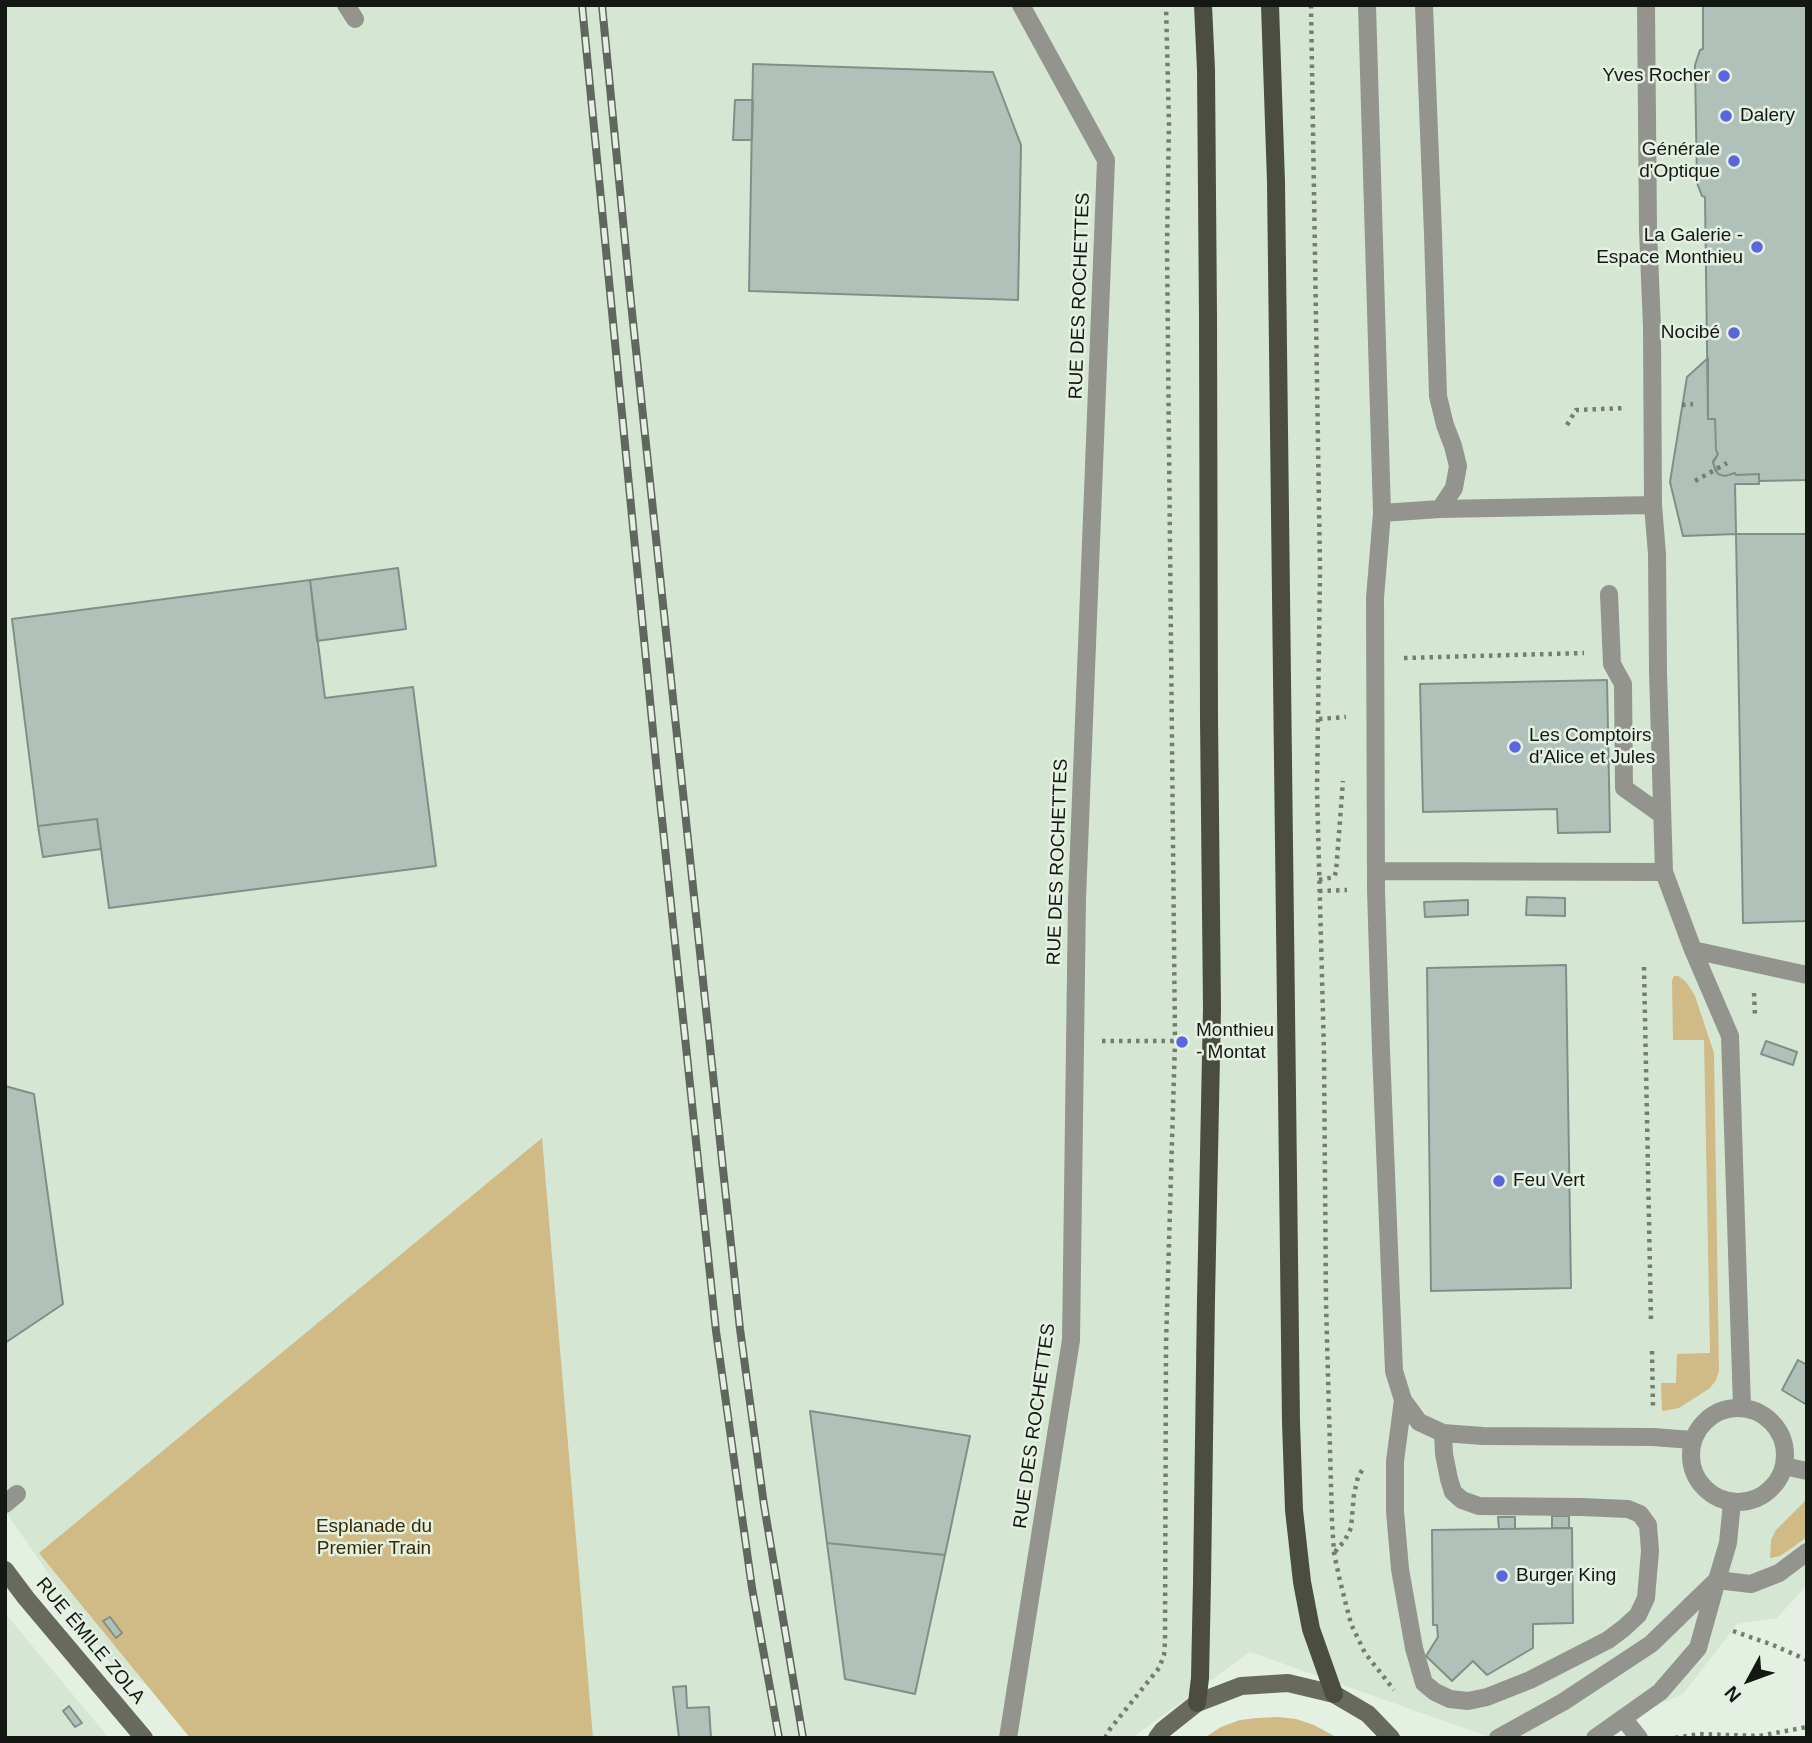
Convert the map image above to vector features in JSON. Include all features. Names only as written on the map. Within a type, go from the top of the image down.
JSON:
[{"type":"main road","points":[[1197,1703],[1200,1678],[1212,1008],[1206,70],[1203,5]]},
{"type":"main road","points":[[1270,5],[1276,223],[1294,1510],[1302,1582],[1311,1629],[1334,1694]]},
{"type":"main road","name":"RUE ÉMILE ZOLA","points":[[5,1570],[144,1738]]},
{"type":"main road","points":[[1157,1738],[1197,1703],[1241,1686],[1276,1683],[1288,1683],[1334,1694],[1368,1714],[1391,1738]]},
{"type":"street","name":"RUE DES ROCHETTES","points":[[1008,1738],[1071,1340],[1077,899],[1106,160],[1021,5]]},
{"type":"street","points":[[1367,5],[1382,513],[1375,598],[1376,871],[1394,1371],[1403,1400],[1419,1422],[1443,1433],[1692,1440]]},
{"type":"street","points":[[1424,5],[1438,397],[1458,467],[1454,488],[1440,509]]},
{"type":"street","points":[[1646,5],[1653,505],[1657,554],[1664,872],[1693,950],[1730,1036],[1742,1407]]},
{"type":"street","points":[[1382,513],[1440,509],[1653,505]]},
{"type":"street","points":[[1609,594],[1612,664],[1623,684],[1624,788],[1662,815]]},
{"type":"street","points":[[1376,871],[1664,872]]},
{"type":"street","points":[[1693,950],[1807,975]]},
{"type":"street","points":[[1403,1400],[1395,1461],[1395,1511],[1406,1610],[1424,1683],[1450,1699],[1468,1701],[1487,1697],[1530,1680],[1608,1640],[1638,1615],[1646,1598],[1650,1551],[1648,1525],[1640,1514],[1628,1510],[1479,1506],[1462,1500],[1453,1492],[1449,1479],[1443,1433]]},
{"type":"street","points":[[1742,1407],[1764,1415],[1779,1431],[1784,1445],[1784,1466],[1773,1487],[1761,1496],[1732,1502],[1703,1488],[1694,1474],[1690,1458],[1692,1440],[1699,1426],[1710,1415],[1725,1408],[1742,1407]]},
{"type":"street","points":[[1784,1466],[1807,1471]]},
{"type":"street","points":[[1594,1738],[1660,1692],[1698,1648],[1728,1543],[1732,1502]]},
{"type":"street","points":[[1717,1580],[1751,1584],[1779,1573],[1807,1552]]},
{"type":"street","points":[[1498,1738],[1563,1702],[1651,1644],[1717,1580]]},
{"type":"street","points":[[1623,1718],[1639,1738]]},
{"type":"path","points":[[1105,1738],[1159,1668],[1165,1643],[1166,1344],[1175,1041],[1166,5]]},
{"type":"path","points":[[1311,5],[1320,569],[1317,790],[1324,1052],[1329,1460],[1334,1553],[1351,1624],[1365,1653],[1399,1695]]},
{"type":"path","points":[[1695,481],[1727,463]]},
{"type":"path","points":[[1375,659],[1595,653]]},
{"type":"path","points":[[1319,719],[1348,716],[1348,729]]},
{"type":"path","points":[[1320,880],[1334,877],[1336,872],[1344,768]]},
{"type":"path","points":[[1644,967],[1651,1322]]},
{"type":"path","points":[[1138,1041],[1175,1041]]},
{"type":"path","points":[[1652,1352],[1653,1410]]},
{"type":"path","points":[[1334,1553],[1351,1528],[1358,1477],[1374,1455],[1398,1438]]},
{"type":"path","points":[[1728,1630],[1807,1660]]},
{"type":"path","points":[[1675,1738],[1699,1734],[1759,1736],[1807,1727]]},
{"type":"shaded area","points":[[5,5],[1807,5],[1807,1585],[1777,1618],[1737,1624],[1683,1694],[1581,1738],[1492,1738],[1250,1652],[1132,1738],[249,1738],[113,1667],[5,1511]]},
{"type":"shaded area","points":[[5,1613],[109,1738],[5,1738]]},
{"type":"green space","points":[[1674,976],[1684,980],[1695,996],[1714,1053],[1719,1371],[1710,1388],[1679,1408],[1662,1411],[1661,1383],[1676,1383],[1677,1354],[1710,1353],[1704,1040],[1673,1040]]},
{"type":"green space","name":"Esplanade du Premier Train","points":[[542,1138],[593,1738],[190,1738],[39,1553]]},
{"type":"green space","points":[[1807,1499],[1807,1537],[1780,1556],[1770,1558],[1771,1540],[1776,1530]]},
{"type":"green space","points":[[1278,1717],[1314,1725],[1338,1738],[1204,1738],[1221,1727],[1240,1720]]},
{"type":"building","name":"La Galerie - Espace Monthieu","points":[[1703,5],[1807,5],[1807,480],[1759,481],[1759,474],[1735,473],[1725,476],[1718,474],[1713,463],[1718,454],[1715,419],[1708,419],[1705,197],[1702,196],[1697,183],[1695,65],[1700,50],[1703,49]]},
{"type":"building","points":[[753,64],[993,72],[1021,145],[1018,300],[749,291]]},
{"type":"building","points":[[735,100],[753,100],[752,140],[733,140]]},
{"type":"building","points":[[1708,358],[1708,419],[1715,419],[1718,454],[1713,461],[1715,470],[1725,476],[1735,473],[1759,474],[1759,484],[1735,484],[1736,534],[1683,536],[1670,482],[1687,377]]},
{"type":"building","points":[[1736,534],[1807,534],[1807,921],[1743,923]]},
{"type":"building","points":[[398,568],[406,629],[317,641],[310,580]]},
{"type":"building","points":[[310,580],[325,698],[413,687],[436,866],[109,908],[97,819],[38,826],[12,619]]},
{"type":"building","name":"Les Comptoirs d'Alice et Jules","points":[[1607,680],[1610,832],[1558,833],[1557,809],[1423,812],[1420,684]]},
{"type":"building","points":[[97,819],[101,849],[43,857],[38,826]]},
{"type":"building","points":[[1527,897],[1565,898],[1565,916],[1526,915]]},
{"type":"building","points":[[1468,900],[1468,915],[1425,917],[1424,902]]},
{"type":"building","name":"Feu Vert","points":[[1566,965],[1571,1288],[1431,1291],[1427,968]]},
{"type":"building","points":[[1766,1041],[1797,1052],[1793,1065],[1761,1054]]},
{"type":"building","points":[[5,1086],[34,1094],[63,1304],[5,1343]]},
{"type":"building","points":[[1798,1360],[1807,1365],[1807,1405],[1782,1390]]},
{"type":"building","points":[[810,1411],[970,1436],[945,1555],[827,1543]]},
{"type":"building","points":[[1552,1516],[1569,1516],[1569,1528],[1552,1528]]},
{"type":"building","points":[[1498,1517],[1515,1517],[1515,1529],[1499,1529]]},
{"type":"building","name":"Burger King","points":[[1572,1528],[1573,1623],[1533,1624],[1533,1648],[1487,1675],[1473,1661],[1452,1681],[1426,1656],[1438,1637],[1437,1625],[1433,1625],[1432,1530]]},
{"type":"building","points":[[827,1543],[945,1555],[915,1694],[845,1679]]},
{"type":"building","points":[[110,1617],[122,1633],[116,1638],[103,1621]]},
{"type":"building","points":[[686,1686],[687,1708],[709,1707],[711,1738],[679,1738],[673,1687]]},
{"type":"building","points":[[69,1706],[82,1723],[75,1727],[63,1711]]},
{"type":"railway","points":[[582,5],[657,772],[716,1331],[752,1588],[779,1738]]},
{"type":"railway","points":[[602,5],[740,1329],[764,1505],[803,1738]]},
{"type":"place","name":"Yves Rocher","points":[[1724,76]]},
{"type":"place","name":"Dalery","points":[[1726,116]]},
{"type":"place","name":"Générale d'Optique","points":[[1734,161]]},
{"type":"place","name":"La Galerie - Espace Monthieu","points":[[1757,247]]},
{"type":"place","name":"Nocibé","points":[[1734,333]]},
{"type":"place","name":"Les Comptoirs d'Alice et Jules","points":[[1515,747]]},
{"type":"place","name":"Monthieu - Montat","points":[[1182,1042]]},
{"type":"place","name":"Feu Vert","points":[[1499,1181]]},
{"type":"place","name":"Burger King","points":[[1502,1576]]}]
